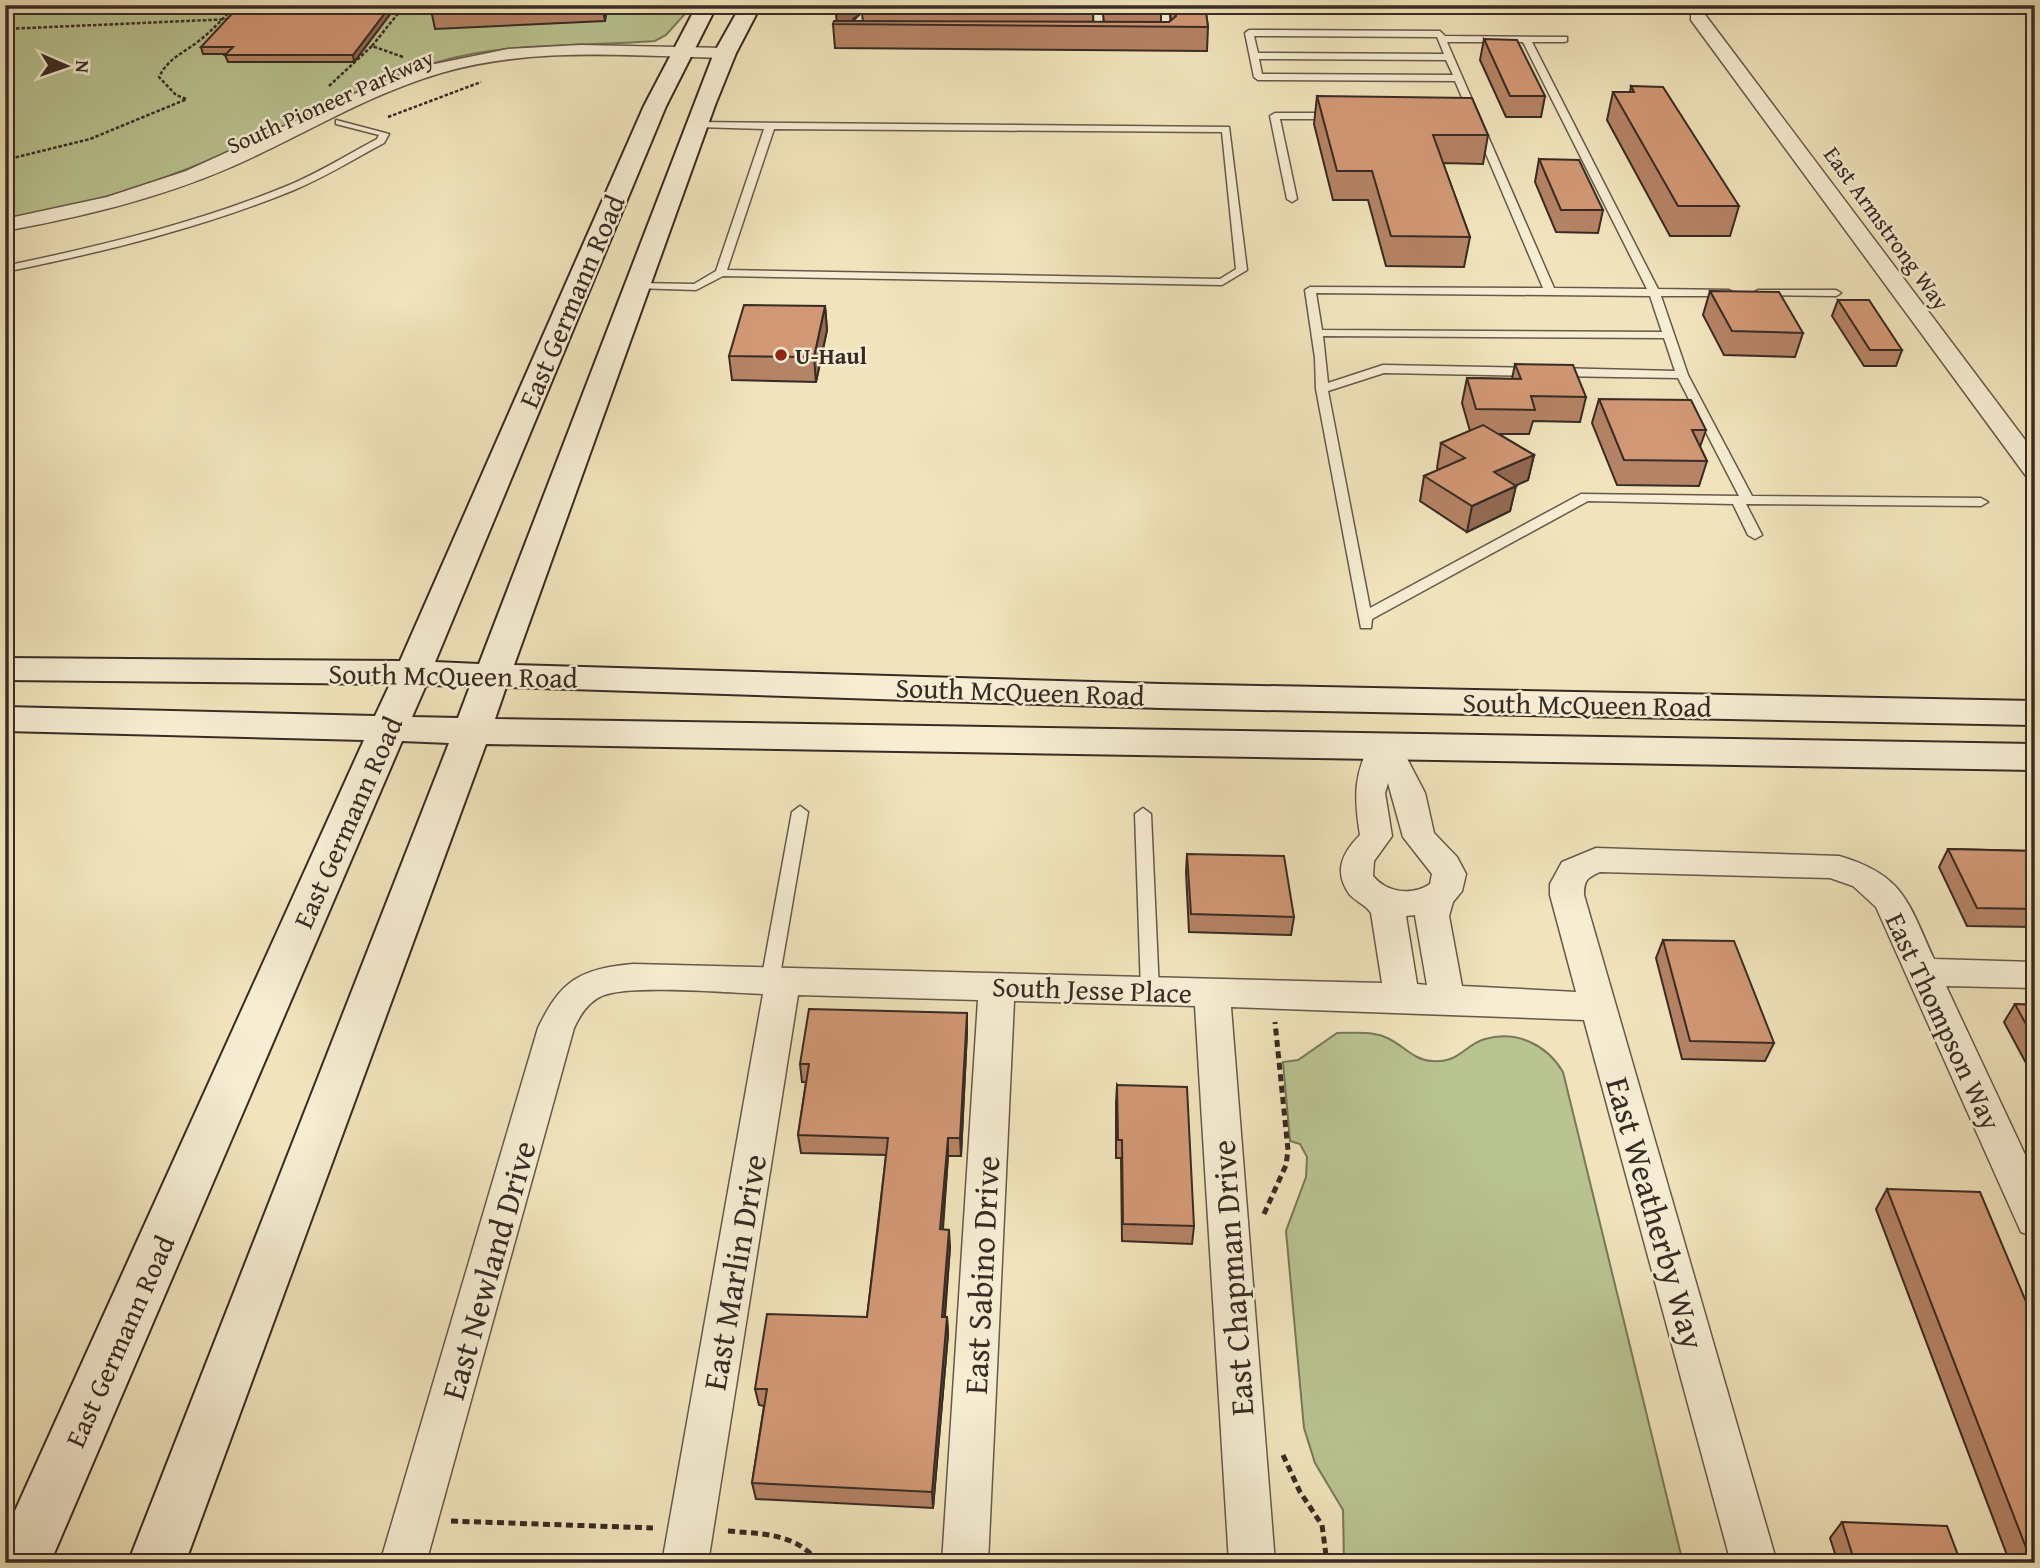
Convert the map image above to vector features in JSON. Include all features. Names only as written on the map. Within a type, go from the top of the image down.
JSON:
[{"type":"main road","name":"East Germann Road","points":[[156,1563],[492,675],[681,52],[707,5]]},
{"type":"main road","name":"East Germann Road","points":[[21,1563],[413,673],[606,304],[697,124],[725,53],[751,5]]},
{"type":"main road","name":"South McQueen Road","points":[[5,668],[413,673],[1161,696],[2035,713]]},
{"type":"main road","points":[[954,738],[995,717],[1130,716],[1147,710],[1161,696]]},
{"type":"main road","points":[[1379,701],[1385,745]]},
{"type":"main road","name":"South McQueen Road","points":[[5,719],[472,731],[2035,757]]},
{"type":"street","name":"East Armstrong Way","points":[[1697,16],[2035,471]]},
{"type":"street","name":"South Pioneer Parkway","points":[[5,236],[87,218],[171,195],[229,173],[415,76],[484,57],[577,48],[725,53]]},
{"type":"street","name":"South Pioneer Parkway","points":[[5,225],[74,211],[167,185],[331,119]]},
{"type":"street","points":[[1385,745],[1369,793],[1376,836],[1357,864],[1363,885],[1379,898],[1388,912],[1402,998]]},
{"type":"street","points":[[1385,745],[1409,793],[1419,837],[1446,864],[1449,874],[1445,891],[1437,899],[1432,916],[1447,999]]},
{"type":"street","name":"East Thompson Way","points":[[1579,865],[1607,860],[1817,866],[1856,873],[1885,894],[2035,1220]]},
{"type":"street","name":"East Weatherby Way","points":[[1579,865],[1570,875],[1567,895],[1754,1563]]},
{"type":"street","points":[[1379,898],[1412,906],[1437,899]]},
{"type":"street","points":[[1923,972],[2035,975]]},
{"type":"street","name":"South Jesse Place","points":[[587,986],[607,979],[633,977],[1447,999],[1598,1007]]},
{"type":"street","name":"East Marlin Drive","points":[[688,1546],[777,981]]},
{"type":"street","name":"East Newland Drive","points":[[403,1563],[556,1028],[565,1007],[574,995],[587,986]]},
{"type":"street","name":"East Sabino Drive","points":[[965,1563],[997,987]]},
{"type":"street","name":"East Chapman Drive","points":[[1212,993],[1252,1563]]},
{"type":"lane","points":[[1098,5],[1099,39]]},
{"type":"lane","points":[[1154,40],[1168,40],[1164,5]]},
{"type":"lane","points":[[1459,78],[1258,77],[1249,33],[1440,34],[1459,78],[1550,292]]},
{"type":"lane","points":[[1086,39],[1113,39]]},
{"type":"lane","points":[[1442,39],[1564,39]]},
{"type":"lane","points":[[1526,39],[1654,292],[1682,375],[1743,500],[1755,535]]},
{"type":"lane","points":[[1253,56],[1450,57]]},
{"type":"lane","points":[[1292,199],[1275,116],[1355,117]]},
{"type":"lane","points":[[1461,118],[1476,118]]},
{"type":"lane","points":[[5,269],[104,250],[195,223],[293,186],[381,141],[384,134],[331,119]]},
{"type":"lane","points":[[606,304],[696,287],[721,273],[1222,282],[1242,270],[1226,129],[697,124]]},
{"type":"lane","points":[[721,273],[770,126]]},
{"type":"lane","points":[[1836,293],[1310,290],[1322,389],[1365,622],[1586,497],[1981,502]]},
{"type":"lane","points":[[1317,333],[1668,335]]},
{"type":"lane","points":[[1322,389],[1383,369],[1682,375]]},
{"type":"lane","points":[[777,981],[800,811]]},
{"type":"lane","points":[[1143,814],[1150,991]]},
{"type":"path","points":[[5,160],[90,139],[187,99],[176,95],[159,77],[162,67],[171,57],[197,44],[236,5]]},
{"type":"path","points":[[378,12],[442,8]]},
{"type":"path","points":[[325,90],[372,46],[401,10]]},
{"type":"path","points":[[5,29],[234,19]]},
{"type":"path","points":[[372,46],[411,61]]},
{"type":"path","points":[[1259,1226],[1286,1166],[1288,1150],[1272,994]]},
{"type":"path","points":[[1279,1442],[1300,1492],[1322,1525],[1326,1563]]},
{"type":"path","points":[[416,1520],[688,1546],[769,1534],[795,1540],[819,1563]]},
{"type":"green space","points":[[5,5],[693,5],[666,35],[655,41],[516,48],[434,63],[377,83],[241,146],[164,178],[85,202],[5,220]]},
{"type":"green space","points":[[1337,1033],[1380,1035],[1419,1058],[1432,1061],[1449,1059],[1485,1039],[1520,1038],[1549,1054],[1563,1072],[1683,1563],[1344,1563],[1343,1510],[1315,1463],[1304,1428],[1286,1231],[1306,1177],[1307,1157],[1300,1144],[1290,1141],[1283,1062],[1298,1060]]},
{"type":"building","points":[[240,5],[391,5],[353,55],[225,55],[233,47],[201,47]]},
{"type":"building","points":[[838,5],[849,5],[847,10],[836,12]]},
{"type":"building","points":[[863,5],[1093,5],[1093,11],[862,9]]},
{"type":"building","points":[[1106,5],[1161,5],[1161,11],[1106,11]]},
{"type":"building","points":[[1174,5],[1205,5],[1208,27],[833,24],[834,21],[1169,22],[1176,16]]},
{"type":"building","points":[[1484,39],[1517,40],[1545,96],[1510,96]]},
{"type":"building","points":[[1631,86],[1663,87],[1739,206],[1678,206],[1613,92],[1634,92]]},
{"type":"building","points":[[1317,96],[1472,98],[1488,135],[1433,135],[1470,237],[1391,236],[1372,171],[1337,171]]},
{"type":"building","points":[[1539,159],[1579,160],[1603,210],[1561,210]]},
{"type":"building","points":[[1710,291],[1779,292],[1803,333],[1732,331]]},
{"type":"building","points":[[1838,300],[1869,300],[1902,350],[1870,350]]},
{"type":"building","points":[[744,305],[825,306],[814,357],[729,356]]},
{"type":"building","points":[[1515,364],[1573,365],[1586,397],[1531,396],[1535,410],[1476,409],[1467,378],[1521,379]]},
{"type":"building","points":[[1599,399],[1691,400],[1706,430],[1692,430],[1707,461],[1624,460]]},
{"type":"building","points":[[1483,425],[1534,455],[1494,472],[1516,486],[1472,506],[1424,476],[1465,458],[1441,443]]},
{"type":"building","points":[[1948,849],[2035,851],[2035,909],[1977,908]]},
{"type":"building","points":[[1187,854],[1284,856],[1294,917],[1191,914]]},
{"type":"building","points":[[1663,940],[1734,941],[1774,1043],[1690,1041]]},
{"type":"building","points":[[2015,1004],[2035,1005],[2035,1041]]},
{"type":"building","points":[[809,1009],[967,1013],[960,1138],[948,1138],[940,1229],[949,1230],[942,1317],[947,1317],[932,1492],[752,1483],[767,1389],[755,1389],[767,1314],[867,1317],[878,1227],[888,1138],[798,1135],[809,1064],[800,1064]]},
{"type":"building","points":[[1117,1085],[1187,1087],[1194,1226],[1123,1224],[1122,1140],[1118,1140]]},
{"type":"building","points":[[1887,1189],[1980,1192],[2035,1323],[2035,1563],[2032,1563]]},
{"type":"building","points":[[1842,1522],[1947,1526],[1961,1563],[1855,1563]]},
{"type":"place","name":"U-Haul","points":[[781,355]]}]
